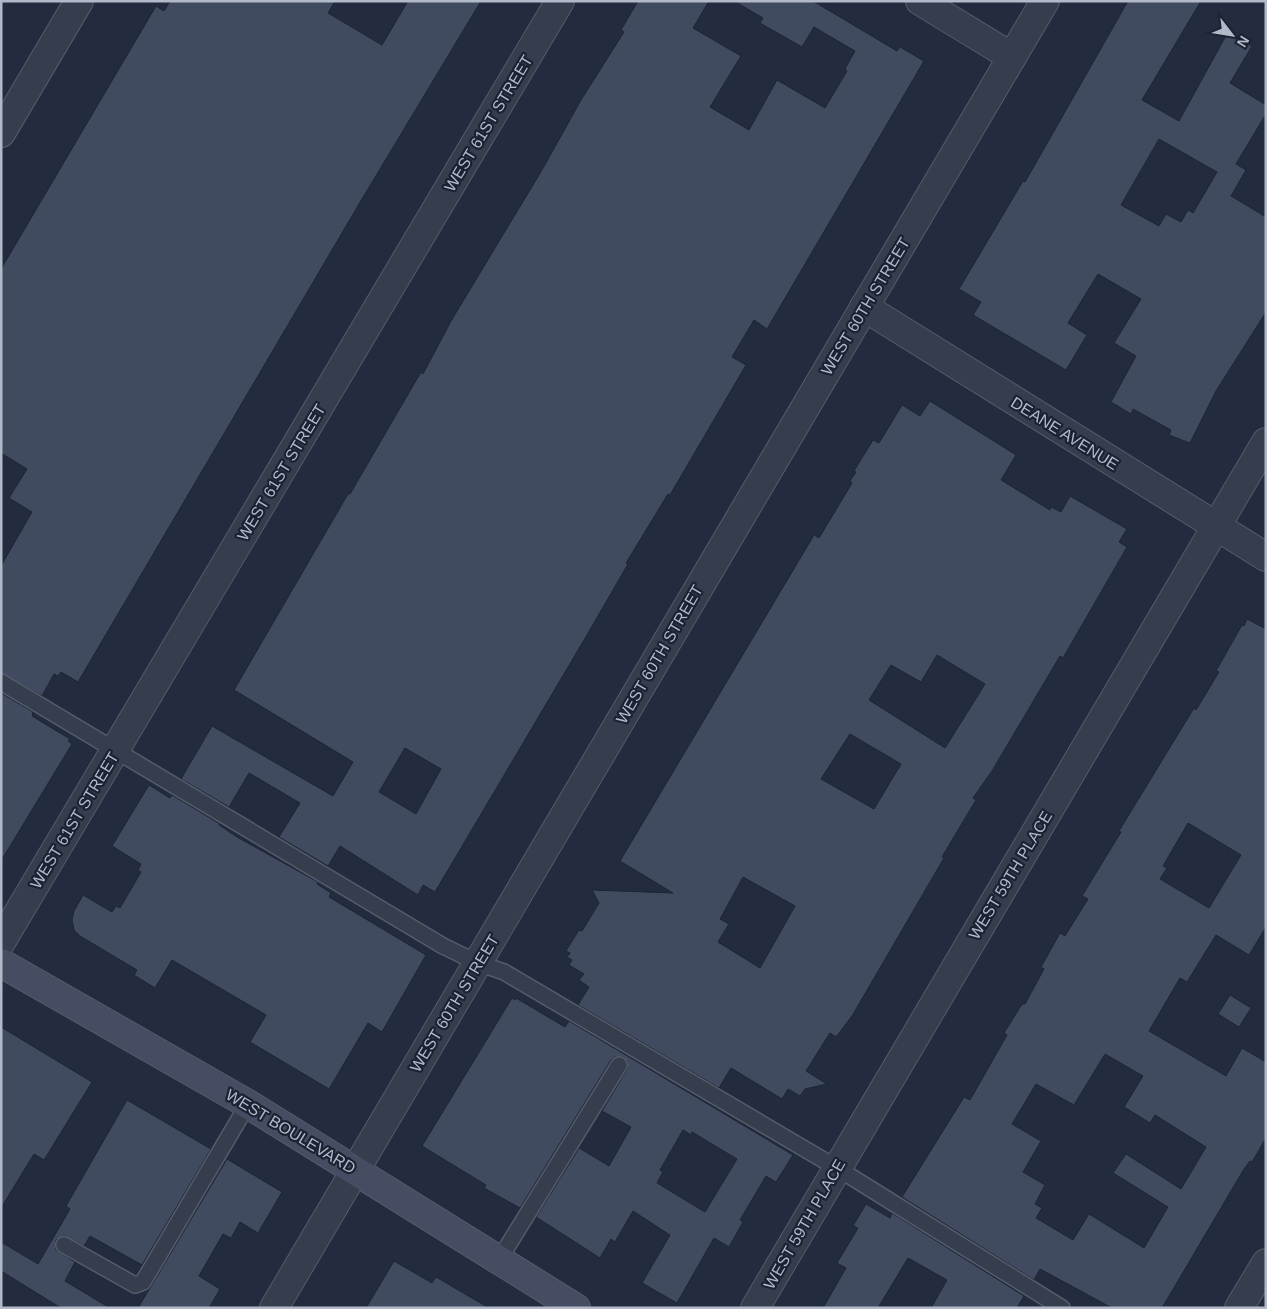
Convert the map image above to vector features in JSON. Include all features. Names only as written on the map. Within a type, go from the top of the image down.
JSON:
[{"type":"main road","name":"WEST BOULEVARD","points":[[1,963],[248,1104],[576,1308]]},
{"type":"street","points":[[1,133],[79,1]]},
{"type":"street","name":"WEST 61ST STREET","points":[[1,942],[560,1]]},
{"type":"street","points":[[920,1],[1012,57]]},
{"type":"street","name":"WEST 60TH STREET","points":[[274,1308],[1045,1]]},
{"type":"street","name":"DEANE AVENUE","points":[[864,307],[1216,528],[1266,557]]},
{"type":"street","name":"WEST 59TH PLACE","points":[[754,1308],[1266,442]]},
{"type":"street","points":[[1239,1308],[1266,1263]]},
{"type":"lane","points":[[1,682],[114,752],[443,946],[478,963],[504,972],[837,1168],[1062,1308]]},
{"type":"lane","points":[[499,1260],[619,1065]]},
{"type":"lane","points":[[64,1245],[135,1285],[143,1282],[248,1104]]},
{"type":"building","points":[[170,1],[335,1],[328,13],[382,45],[408,1],[481,1],[362,199],[78,682],[61,672],[58,676],[54,674],[42,696],[1,673],[1,566],[32,512],[9,498],[27,469],[1,453],[1,269],[156,6],[164,11]]},
{"type":"building","points":[[638,1],[709,1],[693,28],[741,56],[710,107],[749,130],[777,80],[825,108],[847,71],[845,69],[855,51],[814,27],[802,47],[760,23],[763,18],[734,1],[813,1],[897,51],[900,47],[924,61],[767,329],[754,320],[732,357],[746,365],[670,495],[668,494],[626,563],[628,564],[587,635],[435,892],[423,885],[418,895],[340,846],[328,866],[279,837],[300,803],[249,773],[229,807],[181,779],[212,726],[333,796],[353,762],[234,690],[421,372],[423,374],[451,321],[542,170],[581,100],[624,32],[621,30]],"holes":[[[405,748],[441,769],[416,814],[379,792]]]},
{"type":"building","points":[[1128,1],[1201,1],[1142,100],[1179,121],[1228,32],[1252,46],[1230,83],[1266,105],[1266,114],[1236,164],[1246,170],[1231,196],[1266,217],[1266,312],[1216,391],[1190,443],[1169,435],[1171,430],[1133,409],[1131,414],[1111,402],[1136,356],[1114,343],[1141,299],[1098,274],[1068,323],[1087,335],[1066,370],[973,315],[981,302],[959,289],[1023,181],[1025,182]],"holes":[[[1159,139],[1217,172],[1193,213],[1188,210],[1181,222],[1166,214],[1159,226],[1121,205]]]},
{"type":"building","points":[[930,401],[1016,455],[1001,480],[1050,510],[1051,507],[1061,512],[1070,496],[1127,529],[1119,542],[1127,547],[1063,658],[1060,656],[992,771],[973,798],[976,800],[942,857],[944,858],[852,1016],[836,1037],[830,1033],[806,1071],[827,1084],[805,1089],[800,1096],[788,1089],[782,1099],[731,1068],[719,1088],[578,1005],[589,987],[579,980],[584,974],[569,965],[572,960],[567,957],[570,953],[566,951],[579,930],[582,931],[599,903],[592,890],[673,893],[620,861],[814,535],[819,538],[852,483],[850,481],[856,472],[854,471],[873,440],[879,443],[902,405],[920,416]],"holes":[[[937,655],[985,684],[945,748],[869,700],[891,665],[921,682]],[[850,734],[901,764],[874,809],[821,779]],[[743,877],[795,906],[760,968],[718,942],[729,924],[720,919]]]},
{"type":"building","points":[[1247,619],[1266,629],[1266,927],[1249,955],[1216,935],[1187,982],[1180,978],[1149,1031],[1226,1076],[1242,1048],[1266,1062],[1266,1138],[1252,1162],[1250,1161],[1244,1169],[1162,1308],[1112,1308],[1040,1269],[1034,1280],[902,1197],[964,1097],[970,1100],[1007,1035],[1004,1033],[1022,1004],[1025,1004],[1044,969],[1041,967],[1060,933],[1065,936],[1088,899],[1082,896],[1121,832],[1119,831],[1194,708],[1196,710],[1219,672],[1216,671],[1242,625],[1244,626]],"holes":[[[1188,823],[1241,855],[1209,908],[1160,879],[1167,868],[1163,866]],[[1105,1054],[1143,1076],[1124,1107],[1150,1123],[1155,1115],[1206,1147],[1181,1189],[1126,1154],[1113,1173],[1168,1207],[1144,1248],[1089,1214],[1073,1240],[1036,1218],[1042,1208],[1035,1204],[1045,1185],[1023,1172],[1041,1141],[1012,1124],[1036,1084],[1074,1105]]]},
{"type":"building","points":[[1,693],[33,712],[32,716],[70,739],[68,741],[72,744],[1,861]]},
{"type":"building","points":[[149,785],[170,798],[172,795],[220,824],[237,837],[318,882],[317,884],[331,893],[329,897],[426,955],[382,1032],[368,1023],[329,1089],[250,1042],[266,1015],[172,960],[155,988],[134,975],[137,970],[80,936],[74,930],[72,920],[74,911],[83,895],[112,912],[116,906],[120,908],[141,872],[138,870],[141,864],[112,846]]},
{"type":"building","points":[[1230,995],[1251,1008],[1239,1027],[1218,1014]]},
{"type":"building","points":[[512,998],[515,1000],[516,998],[565,1027],[569,1021],[793,1155],[776,1182],[766,1176],[740,1220],[743,1222],[729,1247],[714,1238],[677,1303],[642,1283],[670,1235],[633,1211],[615,1242],[611,1239],[600,1258],[536,1217],[579,1148],[609,1166],[631,1127],[602,1111],[627,1069],[627,1061],[623,1057],[615,1057],[611,1060],[520,1208],[484,1188],[486,1185],[422,1146]],"holes":[[[683,1130],[691,1135],[692,1132],[737,1159],[705,1212],[657,1183],[663,1172],[660,1170]]]},
{"type":"building","points":[[1,1027],[92,1082],[44,1160],[34,1154],[1,1208]]},
{"type":"building","points":[[127,1100],[211,1149],[142,1265],[90,1236],[84,1246],[64,1236],[56,1240],[56,1250],[75,1262],[65,1281],[110,1308],[61,1308],[1,1271],[1,1242],[38,1264],[70,1209],[66,1206]]},
{"type":"building","points":[[227,1159],[282,1192],[258,1233],[240,1222],[231,1238],[223,1234],[199,1276],[220,1289],[209,1308],[138,1308]]},
{"type":"building","points":[[866,1204],[890,1218],[892,1213],[1024,1296],[1017,1308],[931,1308],[947,1280],[908,1258],[878,1308],[823,1308],[846,1268],[837,1263],[858,1228],[853,1226]]},
{"type":"building","points":[[394,1261],[432,1283],[436,1277],[489,1308],[366,1308]]}]
